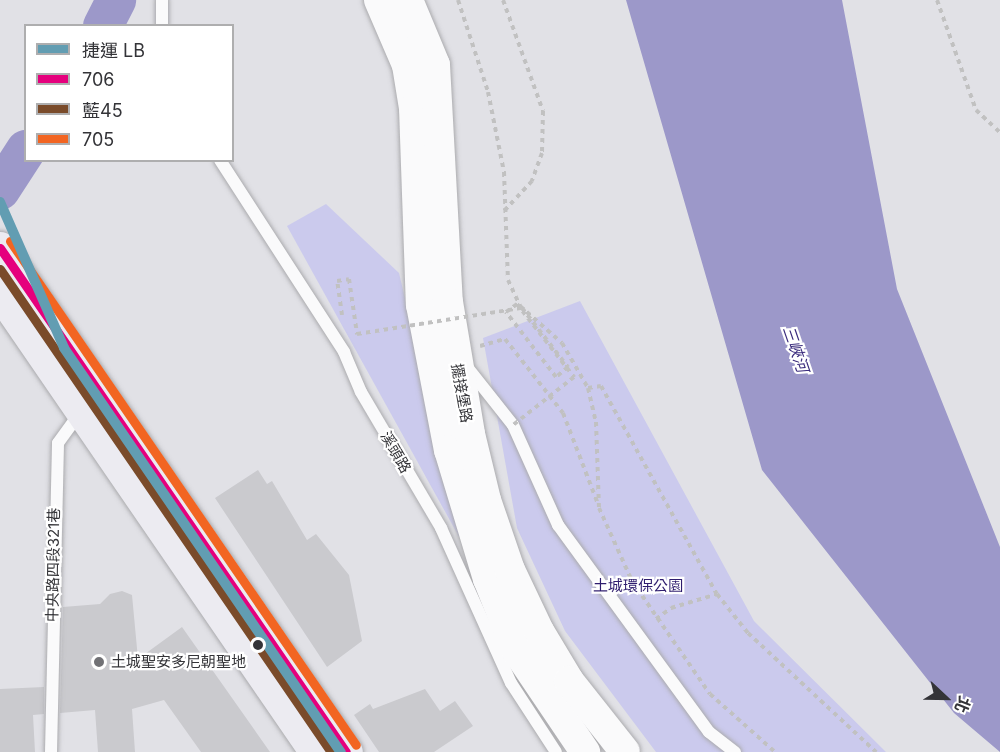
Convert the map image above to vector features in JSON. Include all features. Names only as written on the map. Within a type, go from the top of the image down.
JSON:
[{"type":"main road","points":[[0,248],[90,402],[316,752]]},
{"type":"main road","points":[[0,292],[15,330],[90,402],[346,752]]},
{"type":"street","name":"擺接堡路","points":[[379,0],[393,25],[409,76],[421,305],[452,461],[488,579],[517,651],[585,752]]},
{"type":"street","name":"擺接堡路","points":[[408,0],[435,65],[448,302],[455,354],[481,478],[510,570],[569,681],[625,752]]},
{"type":"lane","points":[[162,0],[162,24]]},
{"type":"lane","name":"溪頭路","points":[[221,162],[344,352],[361,392],[441,528],[511,683],[556,752]]},
{"type":"lane","points":[[455,354],[513,425],[558,525],[709,732],[735,752]]},
{"type":"lane","name":"中央路四段321巷","points":[[51,752],[58,443],[90,402]]},
{"type":"path","points":[[459,0],[488,92],[504,171],[508,280],[520,306],[562,343],[588,388],[596,422],[599,508]]},
{"type":"path","points":[[503,0],[543,111],[542,153],[532,181],[504,212]]},
{"type":"path","points":[[937,0],[976,110],[1000,132]]},
{"type":"path","points":[[344,352],[337,281],[349,279],[357,333],[440,321],[486,314],[498,312],[510,310],[522,308],[568,367],[562,372],[556,376],[506,312],[511,308],[517,303],[524,313],[531,322],[567,368],[574,377],[513,425]]},
{"type":"path","points":[[455,354],[505,339],[563,413],[599,508],[632,581],[656,619],[710,694],[775,752]]},
{"type":"path","points":[[588,388],[601,386],[717,594],[748,633],[876,752]]},
{"type":"path","points":[[656,619],[671,608],[717,594]]},
{"type":"green space","points":[[326,204],[399,273],[463,544],[287,226]]},
{"type":"green space","name":"土城環保公園","points":[[580,301],[754,621],[886,752],[656,752],[565,631],[517,528],[483,338]]},
{"type":"water","name":"三峽河","points":[[626,0],[842,0],[897,289],[1000,547],[1000,752],[954,713],[762,470]]},
{"type":"building","points":[[258,470],[267,484],[272,481],[307,540],[316,534],[349,575],[362,641],[327,667],[215,498]]},
{"type":"building","points":[[122,591],[132,595],[138,659],[182,627],[270,752],[201,752],[164,700],[132,709],[135,752],[98,752],[95,710],[60,713],[63,607],[100,604],[110,594]]},
{"type":"building","points":[[44,687],[44,714],[33,715],[35,752],[0,752],[0,689]]},
{"type":"building","points":[[425,689],[440,711],[455,701],[473,726],[434,752],[379,752],[354,715],[370,704],[373,709]]},
{"type":"waterway","points":[[104,24],[116,0]]},
{"type":"waterway","points":[[0,190],[24,153]]},
{"type":"metro line","name":"LB","points":[[0,202],[64,348],[341,752]]},
{"type":"transit line","name":"705","points":[[10,241],[356,745]]},
{"type":"transit line","name":"706","points":[[0,248],[346,752]]},
{"type":"transit line","name":"藍45","points":[[0,269],[331,752]]},
{"type":"place","name":"土城聖安多尼朝聖地","points":[[99,662]]}]
